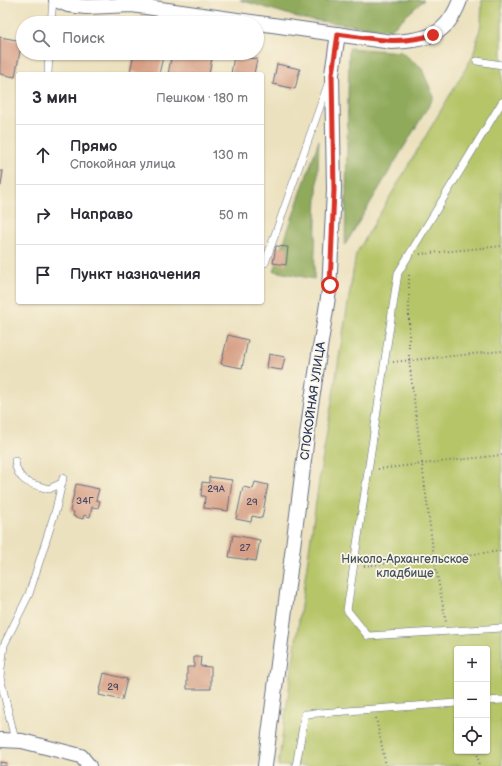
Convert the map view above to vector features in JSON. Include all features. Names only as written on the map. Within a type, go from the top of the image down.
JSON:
[{"type":"street","points":[[54,0],[68,5],[86,7],[132,5],[210,16]]},
{"type":"street","points":[[264,24],[392,42],[414,40],[433,35],[446,27],[456,12],[460,0]]},
{"type":"street","name":"СПОКОЙНАЯ УЛИЦА","points":[[265,766],[311,405],[329,291],[334,190],[332,74],[338,34]]},
{"type":"street","points":[[0,740],[22,740],[81,756],[89,766]]},
{"type":"lane","points":[[52,16],[54,0]]},
{"type":"lane","points":[[48,72],[49,60]]},
{"type":"lane","points":[[477,61],[502,65]]},
{"type":"lane","points":[[265,263],[332,74]]},
{"type":"lane","points":[[502,102],[398,273],[347,610],[368,636],[502,628]]},
{"type":"lane","points":[[15,461],[16,470],[20,477],[28,482],[49,488],[62,480],[56,509],[29,594],[4,645],[0,676],[15,740]]},
{"type":"lane","points":[[490,701],[502,700]]},
{"type":"lane","points":[[296,766],[305,714],[454,703]]},
{"type":"path","points":[[447,632],[434,558],[409,360],[408,256],[502,246]]},
{"type":"path","points":[[384,363],[502,351]]},
{"type":"path","points":[[368,470],[502,455]]},
{"type":"path","points":[[354,567],[502,551]]},
{"type":"path","points":[[374,709],[386,766]]},
{"type":"path","points":[[477,754],[479,766]]},
{"type":"green space","points":[[240,0],[424,0],[390,30],[304,19]]},
{"type":"green space","name":"Николо-Архангельское кладбище","points":[[482,0],[502,0],[502,766],[278,766],[320,474],[356,254],[473,56],[481,24]]},
{"type":"green space","points":[[349,48],[401,52],[421,67],[434,97],[345,245]]},
{"type":"green space","points":[[319,140],[314,279],[274,271]]},
{"type":"building","points":[[0,37],[16,40],[16,60],[18,60],[15,77],[0,74]]},
{"type":"building","points":[[133,60],[162,60],[159,72],[130,72]]},
{"type":"building","points":[[171,60],[212,60],[209,72],[168,72]]},
{"type":"building","points":[[233,60],[257,60],[254,72],[231,72]]},
{"type":"building","points":[[277,64],[300,69],[295,89],[273,84]]},
{"type":"building","points":[[0,171],[3,171],[1,186],[0,186]]},
{"type":"building","points":[[276,246],[288,247],[286,265],[273,263]]},
{"type":"building","points":[[228,335],[248,340],[242,368],[221,364]]},
{"type":"building","points":[[269,354],[285,357],[282,370],[267,368]]},
{"type":"building","points":[[209,477],[232,480],[228,511],[204,508],[205,496],[201,496],[202,482],[209,483]]},
{"type":"building","points":[[255,482],[268,485],[262,518],[252,516],[251,522],[236,519],[243,487],[253,489]]},
{"type":"building","points":[[76,484],[99,489],[96,500],[100,501],[98,508],[92,507],[90,517],[84,515],[83,519],[73,516],[74,512],[70,511]]},
{"type":"building","points":[[233,535],[260,540],[256,561],[229,557]]},
{"type":"building","points":[[194,657],[201,657],[200,666],[211,667],[211,689],[187,689],[187,667],[194,667]]},
{"type":"building","points":[[104,673],[127,679],[122,700],[99,695]]},
{"type":"building","points":[[0,762],[7,763],[6,766],[0,766]]},
{"type":"route","points":[[330,285],[334,190],[332,74],[338,34],[392,42],[414,40],[433,35]]}]
